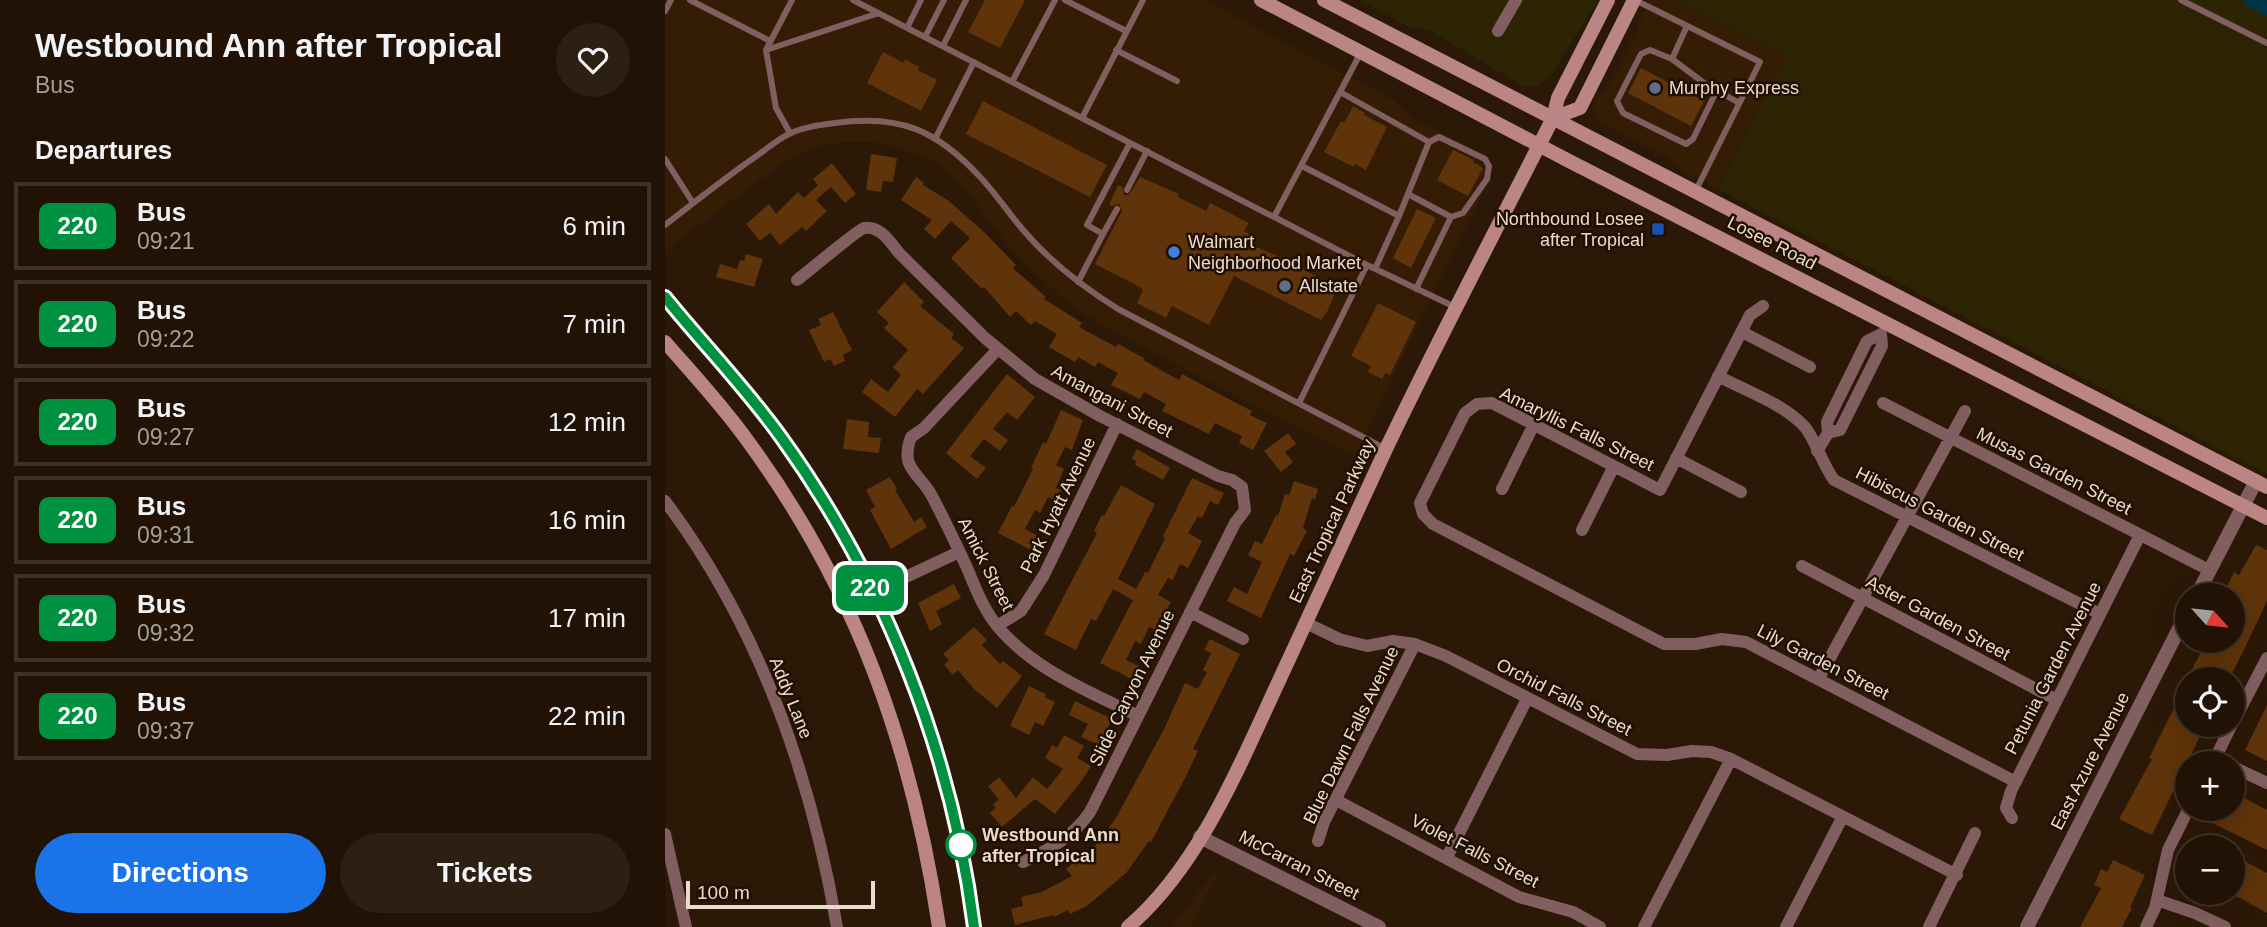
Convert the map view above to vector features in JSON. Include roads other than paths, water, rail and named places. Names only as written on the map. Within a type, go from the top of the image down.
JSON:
[{"type":"main road","name":"Losee Road","points":[[1261,0],[1883,329],[2267,519]]},
{"type":"main road","name":"Losee Road","points":[[1324,0],[2261,484]]},
{"type":"main road","name":"East Tropical Parkway","points":[[1137,924],[1174,879],[1201,837],[1247,751],[1386,449],[1455,307],[1553,118],[1558,98],[1608,0]]},
{"type":"main road","points":[[1553,118],[1580,108],[1635,0]]},
{"type":"main road","points":[[665,297],[782,438],[836,524],[872,593],[911,681],[941,768],[963,853],[974,927]]},
{"type":"main road","points":[[665,342],[711,395],[758,456],[811,538],[846,605],[872,662],[899,738],[926,850],[939,927]]},
{"type":"street","points":[[1498,31],[1516,0]]},
{"type":"street","name":"Amangani Street","points":[[797,280],[853,234],[864,228],[874,229],[889,240],[899,253],[998,349],[1035,379],[1218,476],[1232,480],[1242,487],[1245,504]]},
{"type":"street","points":[[1741,492],[1676,458],[1750,315],[1763,306]]},
{"type":"street","points":[[1817,451],[1828,433],[1840,430],[1882,346],[1883,329]]},
{"type":"street","points":[[1742,332],[1810,367]]},
{"type":"street","name":"Amick Street","points":[[998,349],[924,428],[911,437],[907,463],[931,494],[977,593],[997,626],[1022,651],[1042,665],[1138,716]]},
{"type":"street","name":"Hibiscus Garden Street","points":[[1718,376],[1787,412],[1806,428],[1834,480],[2100,614]]},
{"type":"street","name":"Amaryllis Falls Street","points":[[1423,514],[1420,503],[1465,413],[1477,404],[1492,403],[1660,490],[1676,458]]},
{"type":"street","name":"Musas Garden Street","points":[[1883,403],[2209,570]]},
{"type":"street","points":[[1819,678],[1965,411]]},
{"type":"street","name":"Park Hyatt Avenue","points":[[997,626],[1021,611],[1044,575],[1117,424]]},
{"type":"street","points":[[1502,489],[1534,425]]},
{"type":"street","points":[[1582,530],[1615,466]]},
{"type":"street","points":[[2203,583],[2243,506],[2261,484]]},
{"type":"street","name":"Addy Lane","points":[[665,501],[729,603],[779,708],[815,819],[828,871],[837,927]]},
{"type":"street","name":"Slide Canyon Avenue","points":[[1023,862],[1056,845],[1079,827],[1090,812],[1235,523],[1241,517],[1245,504]]},
{"type":"street","name":"Lily Garden Street","points":[[1423,514],[1433,524],[1664,644],[1695,644],[1722,639],[1746,642],[2016,782]]},
{"type":"street","name":"Petunia Garden Avenue","points":[[2012,818],[2006,808],[2016,782],[2140,535]]},
{"type":"street","points":[[846,605],[959,552]]},
{"type":"street","name":"Aster Garden Street","points":[[1802,566],[2057,700]]},
{"type":"street","points":[[1190,612],[1243,639]]},
{"type":"street","name":"Orchid Falls Street","points":[[1305,623],[1339,639],[1367,646],[1393,641],[1415,644],[1446,656],[1637,754],[1711,752],[1731,759],[1957,875]]},
{"type":"street","name":"East Azure Avenue","points":[[2027,927],[2175,637]]},
{"type":"street","name":"Blue Dawn Falls Avenue","points":[[1318,841],[1415,644]]},
{"type":"street","points":[[2245,700],[2267,657]]},
{"type":"street","points":[[1447,857],[1527,699]]},
{"type":"street","points":[[1644,927],[1731,759]]},
{"type":"street","points":[[2245,773],[2267,783]]},
{"type":"street","name":"Violet Falls Street","points":[[1336,800],[1519,897],[1573,912],[1600,927]]},
{"type":"street","points":[[1786,927],[1842,818]]},
{"type":"street","points":[[2146,927],[2157,901],[2168,850],[2182,821]]},
{"type":"street","points":[[1929,927],[1957,875],[1975,833]]},
{"type":"street","points":[[665,834],[686,927]]},
{"type":"street","name":"McCarran Street","points":[[1201,837],[1379,927]]},
{"type":"street","points":[[2157,901],[2195,913],[2225,927]]},
{"type":"lane","points":[[665,11],[671,0]]},
{"type":"lane","points":[[690,0],[770,41]]},
{"type":"lane","points":[[790,133],[776,108],[767,50],[792,0]]},
{"type":"lane","points":[[853,0],[1367,265],[1455,307]]},
{"type":"lane","points":[[907,27],[921,0]]},
{"type":"lane","points":[[925,37],[944,0]]},
{"type":"lane","points":[[943,46],[966,0]]},
{"type":"lane","points":[[1011,82],[1055,0]]},
{"type":"lane","points":[[1065,0],[1126,32]]},
{"type":"lane","points":[[1082,118],[1143,0]]},
{"type":"lane","points":[[1635,0],[1760,62],[1696,190]]},
{"type":"lane","points":[[2182,0],[2267,43]]},
{"type":"lane","points":[[767,50],[879,13]]},
{"type":"lane","points":[[1671,59],[1687,26]]},
{"type":"lane","points":[[1116,50],[1177,81]]},
{"type":"lane","points":[[1717,90],[1693,139],[1686,144],[1623,113],[1617,101],[1641,54],[1650,50],[1671,59],[1739,103]]},
{"type":"lane","points":[[1275,217],[1361,52]]},
{"type":"lane","points":[[936,136],[974,62]]},
{"type":"lane","points":[[1340,92],[1429,142]]},
{"type":"lane","points":[[665,225],[790,133],[856,120],[880,120],[936,136],[955,151],[995,193],[1025,232],[1055,263],[1078,282],[1118,309],[1386,449]]},
{"type":"lane","points":[[1375,269],[1429,142],[1439,136],[1485,159],[1489,166],[1487,179],[1463,214],[1451,217],[1408,194]]},
{"type":"lane","points":[[1103,234],[1087,225],[1130,143]]},
{"type":"lane","points":[[1127,190],[1147,152]]},
{"type":"lane","points":[[665,159],[693,203]]},
{"type":"lane","points":[[1301,166],[1399,216]]},
{"type":"lane","points":[[1078,282],[1117,209]]},
{"type":"lane","points":[[1416,289],[1451,217]]},
{"type":"lane","points":[[1299,403],[1367,265]]},
{"type":"waterway","points":[[2250,0],[2267,9]]},
{"type":"place","name":"Murphy Express","points":[[1655,88]]},
{"type":"place","name":"Northbound Losee after Tropical","points":[[1658,229]]},
{"type":"place","name":"Walmart Neighborhood Market","points":[[1174,252]]},
{"type":"place","name":"Allstate","points":[[1285,286]]},
{"type":"place","name":"Westbound Ann after Tropical","points":[[961,845]]}]
